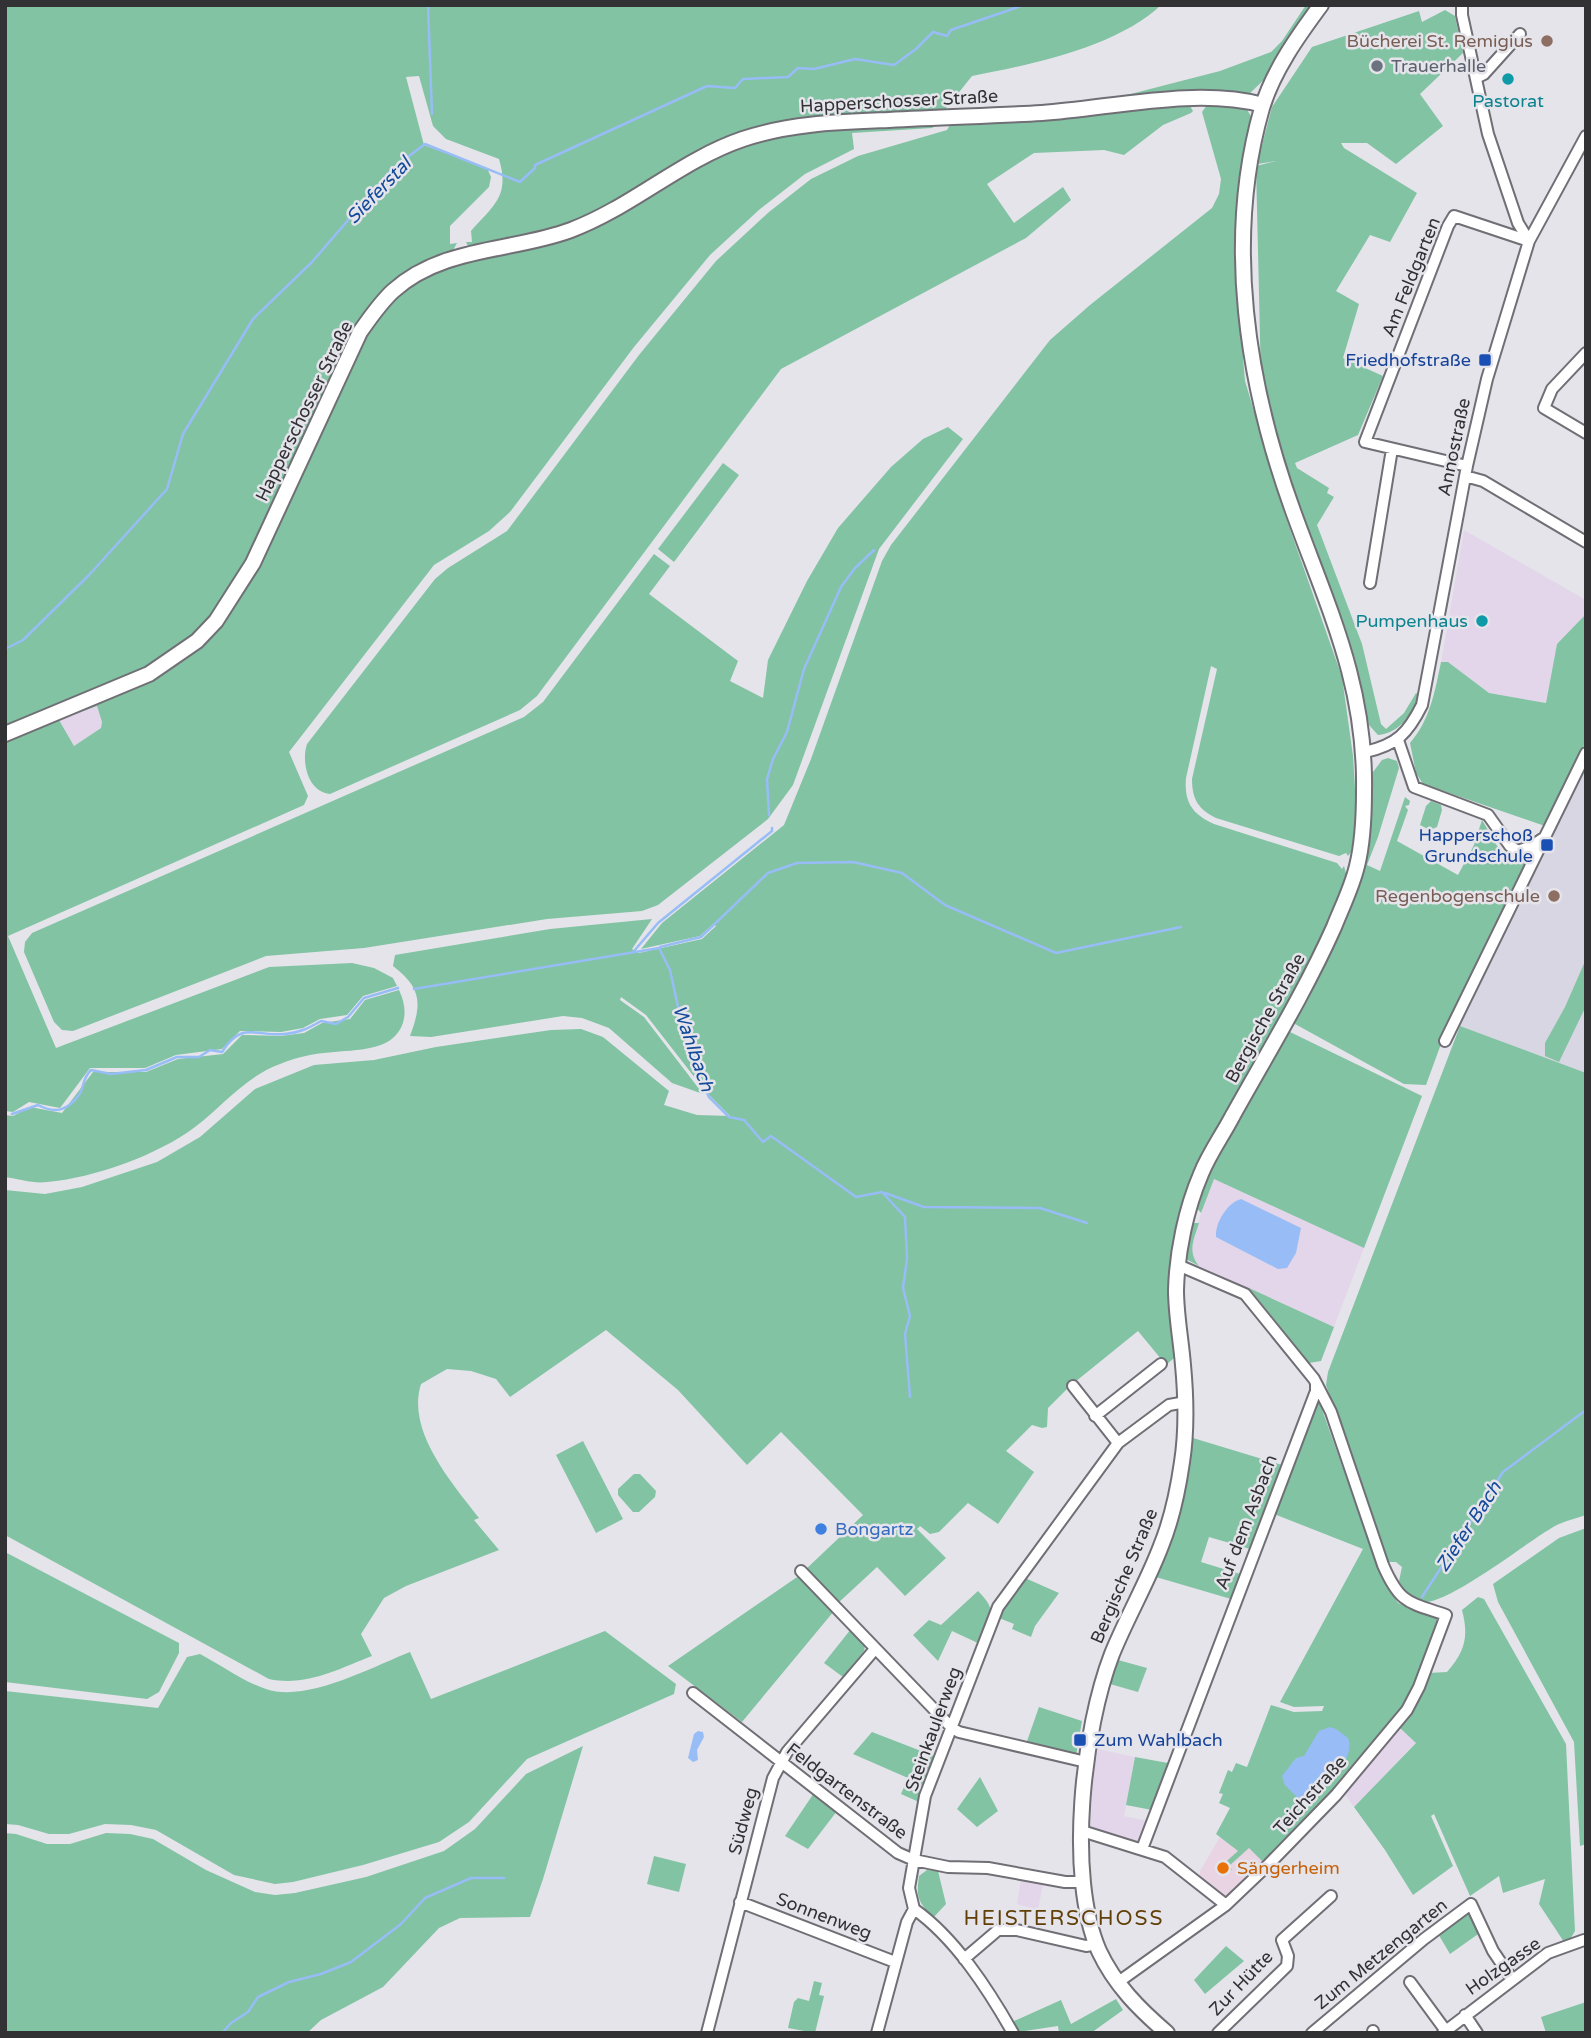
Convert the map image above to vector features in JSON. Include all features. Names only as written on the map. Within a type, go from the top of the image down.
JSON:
[{"type":"main road","name":"Bergische Straße","points":[[1167,2033],[1140,2010],[1117,1983],[1097,1944],[1087,1913],[1082,1882],[1086,1762],[1096,1708],[1112,1655],[1162,1545],[1175,1502],[1183,1458],[1186,1402],[1178,1320],[1178,1265],[1188,1216],[1201,1173],[1320,958],[1345,901],[1357,865],[1364,815],[1365,752],[1356,689],[1332,612],[1270,443],[1255,382],[1246,315],[1243,249],[1248,173],[1263,105],[1301,33],[1321,5]]},
{"type":"main road","name":"Happerschosser Straße","points":[[5,734],[149,674],[197,641],[216,621],[253,563],[360,332],[394,290],[436,264],[483,250],[555,236],[595,221],[701,157],[724,146],[773,130],[815,123],[1044,113],[1196,97],[1263,105]]},
{"type":"street","points":[[1462,5],[1488,134],[1518,223],[1529,241]]},
{"type":"street","points":[[1476,78],[1484,74],[1520,34]]},
{"type":"street","name":"Annostraße","points":[[1398,740],[1411,727],[1422,705],[1466,471],[1487,379],[1529,241],[1580,157],[1586,136]]},
{"type":"street","name":"Am Feldgarten","points":[[1529,241],[1454,216],[1365,442],[1466,471],[1583,541]]},
{"type":"street","points":[[1586,353],[1552,389],[1544,408],[1586,433]]},
{"type":"street","points":[[1370,583],[1392,449]]},
{"type":"street","points":[[1583,541],[1586,528]]},
{"type":"street","points":[[1365,752],[1398,740],[1414,787],[1488,815],[1510,846],[1518,851],[1545,837]]},
{"type":"street","points":[[1445,1041],[1586,753]]},
{"type":"street","points":[[1178,1265],[1245,1294],[1316,1384]]},
{"type":"street","points":[[1096,1416],[1161,1364]]},
{"type":"street","name":"Teichstraße","points":[[1117,1983],[1226,1905],[1336,1795],[1399,1723],[1419,1687],[1446,1615],[1417,1606],[1402,1598],[1395,1589],[1383,1564],[1331,1412],[1316,1384]]},
{"type":"street","name":"Auf dem Asbach","points":[[1142,1849],[1316,1391],[1316,1384]]},
{"type":"street","points":[[1073,1386],[1118,1443]]},
{"type":"street","name":"Steinkaulerweg","points":[[914,1909],[909,1888],[925,1796],[998,1606],[1118,1443],[1169,1405],[1186,1402]]},
{"type":"street","points":[[801,1571],[951,1728],[1086,1762]]},
{"type":"street","name":"Südweg","points":[[707,2033],[773,1778],[781,1762],[875,1649]]},
{"type":"street","name":"Feldgartenstraße","points":[[693,1693],[898,1853],[914,1860],[948,1867],[988,1868],[1065,1882],[1082,1882]]},
{"type":"street","points":[[1082,1831],[1171,1860],[1226,1905]]},
{"type":"street","name":"Zur Hütte","points":[[1218,2033],[1287,1966],[1288,1956],[1282,1940],[1331,1896]]},
{"type":"street","name":"Sonnenweg","points":[[740,1902],[895,1962]]},
{"type":"street","name":"Zum Metzengarten","points":[[1312,2033],[1424,1939],[1471,1904],[1493,1951],[1512,1979]]},
{"type":"street","points":[[877,2033],[895,1962],[907,1922],[914,1909],[928,1919],[984,1982],[1013,2033]]},
{"type":"street","points":[[964,1959],[998,1930],[1017,1930],[1086,1946],[1097,1944]]},
{"type":"street","name":"Holzgasse","points":[[1410,1982],[1445,2032],[1548,1953],[1584,1940]]},
{"type":"street","points":[[1465,2015],[1477,2033]]},
{"type":"shaded area","points":[[1464,530],[1586,600],[1586,614],[1557,644],[1546,703],[1489,693],[1448,662],[1441,662]]},
{"type":"shaded area","points":[[97,706],[101,728],[74,746],[59,720]]},
{"type":"shaded area","name":"Regenbogenschule","points":[[1586,766],[1586,1073],[1460,1026]]},
{"type":"shaded area","points":[[1214,1179],[1364,1248],[1334,1327],[1199,1266],[1193,1259],[1191,1250],[1204,1202]]},
{"type":"shaded area","points":[[1400,1728],[1416,1742],[1354,1807],[1343,1792]]},
{"type":"shaded area","points":[[1098,1749],[1135,1757],[1124,1816],[1148,1821],[1140,1841],[1135,1843],[1090,1828],[1093,1774]]},
{"type":"shaded area","points":[[1220,1837],[1238,1851],[1246,1844],[1265,1864],[1227,1897],[1221,1896],[1200,1879],[1200,1871]]},
{"type":"shaded area","points":[[1021,1879],[1043,1884],[1038,1910],[1017,1904]]},
{"type":"green space","points":[[5,5],[1161,5],[1143,20],[1097,43],[1046,60],[972,76],[944,111],[757,128],[575,224],[472,247],[466,242],[472,242],[471,231],[493,207],[501,191],[503,182],[499,159],[446,139],[433,126],[419,76],[406,77],[424,145],[487,168],[491,177],[489,187],[450,226],[450,244],[457,243],[452,252],[388,290],[241,573],[210,619],[190,640],[146,669],[5,728]]},
{"type":"green space","points":[[1306,5],[1314,5],[1270,74],[1248,95],[1119,97],[1220,71],[1271,52],[1282,41]]},
{"type":"green space","points":[[1445,10],[1455,16],[1463,53],[1420,94],[1443,126],[1396,164],[1367,143],[1341,143],[1344,148],[1417,193],[1390,242],[1370,235],[1336,291],[1359,304],[1343,358],[1383,376],[1358,435],[1295,463],[1297,468],[1329,488],[1327,493],[1334,497],[1317,525],[1362,644],[1381,724],[1386,729],[1404,713],[1416,693],[1420,695],[1399,726],[1393,731],[1378,735],[1369,725],[1351,651],[1286,472],[1261,380],[1256,166],[1276,161],[1257,164],[1272,107],[1312,47],[1419,11],[1422,22]]},
{"type":"green space","points":[[1212,103],[1246,108],[1252,118],[1241,185],[1235,265],[1245,381],[1284,512],[1342,677],[1353,756],[1357,819],[1351,852],[1348,856],[1346,853],[1339,856],[1216,818],[1200,807],[1193,792],[1192,779],[1217,669],[1211,666],[1186,778],[1186,794],[1191,806],[1200,816],[1214,824],[1337,863],[1342,869],[1344,866],[1347,877],[1334,914],[1316,952],[1206,1151],[1170,1302],[1174,1358],[1166,1365],[1138,1331],[1070,1386],[1048,1408],[1047,1427],[1032,1425],[1006,1451],[1034,1472],[998,1524],[968,1503],[939,1532],[930,1534],[920,1526],[917,1529],[946,1558],[905,1596],[877,1567],[837,1604],[804,1571],[863,1515],[781,1432],[747,1465],[678,1390],[606,1330],[510,1397],[496,1379],[471,1371],[447,1369],[421,1384],[418,1402],[420,1420],[434,1456],[479,1518],[474,1520],[499,1550],[406,1586],[384,1598],[361,1634],[372,1656],[334,1671],[296,1681],[269,1679],[5,1535],[5,1190],[45,1194],[82,1187],[157,1162],[200,1137],[255,1089],[314,1065],[374,1060],[436,1047],[551,1030],[581,1029],[603,1037],[669,1091],[664,1105],[697,1115],[730,1116],[706,1092],[646,1015],[621,997],[620,1000],[644,1017],[703,1094],[672,1083],[609,1028],[582,1018],[563,1016],[431,1037],[410,1036],[418,1006],[417,997],[410,982],[393,966],[395,955],[550,929],[652,919],[632,949],[639,953],[702,939],[716,926],[713,924],[700,936],[641,949],[662,923],[784,825],[811,759],[882,561],[891,545],[1050,340],[1212,208],[1219,194],[1221,179],[1202,112]]},
{"type":"green space","points":[[1183,104],[1190,106],[1193,111],[1163,125],[1124,155],[1104,150],[1034,153],[987,184],[1014,223],[1063,187],[1071,200],[1026,238],[781,369],[537,696],[520,710],[330,794],[322,792],[311,782],[305,759],[307,744],[435,579],[507,531],[639,355],[716,261],[769,212],[811,179],[858,156],[947,130],[951,123],[1059,118]]},
{"type":"green space","points":[[936,123],[932,128],[852,133],[854,149],[805,174],[760,209],[710,255],[634,347],[510,512],[489,531],[434,565],[289,752],[308,796],[304,805],[8,936],[56,1048],[269,967],[352,963],[374,968],[393,978],[397,986],[363,996],[347,1015],[320,1019],[303,1028],[281,1032],[240,1031],[222,1049],[176,1055],[145,1068],[90,1068],[60,1108],[29,1102],[13,1112],[5,1111],[5,739],[109,697],[229,613],[254,573],[363,340],[396,299],[431,274],[450,266],[574,236],[614,216],[711,157],[755,140],[806,131],[859,126]],"holes":[[[97,706],[101,728],[74,746],[59,720]]]},
{"type":"green space","points":[[948,427],[963,439],[879,549],[793,785],[768,819],[658,905],[642,911],[547,919],[364,948],[266,956],[73,1031],[62,1030],[54,1022],[24,952],[25,942],[32,933],[524,717],[543,702],[654,554],[670,566],[649,594],[738,661],[730,681],[763,698],[768,660],[807,581],[838,528],[891,467],[923,439]]},
{"type":"green space","points":[[723,463],[739,475],[674,562],[658,549]]},
{"type":"green space","points":[[1586,614],[1586,741],[1545,826],[1423,784],[1416,773],[1410,743],[1427,715],[1441,662],[1448,662],[1489,693],[1546,703],[1557,644]]},
{"type":"green space","points":[[1388,758],[1397,761],[1399,768],[1367,865],[1380,871],[1405,797],[1410,801],[1409,805],[1405,806],[1408,810],[1397,841],[1458,875],[1474,845],[1482,820],[1495,843],[1506,854],[1521,857],[1531,854],[1449,1022],[1426,1085],[1404,1084],[1293,1021],[1310,988],[1370,810],[1373,772],[1382,760]]},
{"type":"green space","points":[[1431,801],[1441,805],[1442,810],[1437,827],[1430,830],[1420,825],[1426,806]]},
{"type":"green space","points":[[1586,959],[1586,1006],[1559,1062],[1545,1056],[1545,1043],[1565,1007]]},
{"type":"green space","points":[[399,990],[404,1004],[404,1018],[395,1036],[381,1045],[319,1053],[287,1061],[267,1070],[245,1084],[206,1119],[180,1137],[125,1164],[85,1176],[47,1182],[5,1177],[5,1115],[13,1116],[30,1107],[62,1113],[93,1072],[146,1072],[178,1059],[223,1054],[242,1035],[281,1036],[304,1033],[322,1023],[350,1019],[365,1000]]},
{"type":"green space","points":[[1460,1026],[1586,1073],[1586,1515],[1554,1527],[1449,1594],[1433,1601],[1422,1602],[1405,1591],[1399,1581],[1402,1567],[1396,1562],[1388,1562],[1326,1385],[1328,1372]]},
{"type":"green space","points":[[1290,1032],[1422,1096],[1364,1248],[1214,1179],[1201,1213],[1196,1207],[1209,1171],[1286,1033]]},
{"type":"green space","points":[[1193,1223],[1199,1223],[1192,1250],[1199,1266],[1184,1258],[1189,1230]]},
{"type":"green space","points":[[1249,1288],[1334,1327],[1321,1361],[1309,1363]]},
{"type":"green space","points":[[1316,1403],[1320,1404],[1382,1578],[1398,1603],[1428,1615],[1433,1614],[1438,1621],[1438,1629],[1419,1679],[1396,1719],[1339,1782],[1341,1785],[1265,1864],[1249,1848],[1229,1866],[1232,1869],[1227,1874],[1220,1867],[1238,1851],[1216,1834],[1230,1808],[1219,1803],[1223,1794],[1219,1793],[1228,1770],[1232,1772],[1236,1763],[1247,1767],[1271,1705],[1294,1712],[1322,1711],[1324,1706],[1294,1707],[1280,1702],[1363,1549],[1274,1514]]},
{"type":"green space","points":[[1193,1438],[1282,1465],[1250,1549],[1209,1537],[1201,1562],[1240,1574],[1231,1599],[1156,1577],[1180,1509]]},
{"type":"green space","points":[[583,1441],[623,1519],[596,1533],[556,1455]]},
{"type":"green space","points":[[634,1474],[640,1474],[656,1491],[655,1497],[639,1512],[633,1512],[618,1495],[618,1489]]},
{"type":"green space","points":[[1586,1528],[1586,1844],[1580,1846],[1574,1742],[1498,1602],[1493,1584],[1559,1538]]},
{"type":"green space","points":[[5,1552],[179,1643],[179,1653],[159,1692],[147,1699],[5,1682]]},
{"type":"green space","points":[[800,1575],[834,1611],[742,1722],[668,1666]]},
{"type":"green space","points":[[1025,1578],[1059,1593],[1035,1626],[1031,1637],[1012,1629],[1014,1624],[999,1618]]},
{"type":"green space","points":[[978,1591],[991,1611],[990,1622],[980,1644],[952,1631],[938,1661],[913,1635],[929,1620],[941,1625]]},
{"type":"green space","points":[[1478,1597],[1484,1599],[1566,1744],[1575,1931],[1569,1941],[1564,1942],[1539,1904],[1545,1879],[1503,1893],[1499,1876],[1470,1896],[1434,1814],[1431,1816],[1453,1866],[1413,1895],[1354,1807],[1416,1743],[1400,1728],[1428,1673],[1447,1672],[1458,1657],[1465,1636],[1462,1610]]},
{"type":"green space","points":[[851,1629],[865,1647],[843,1677],[824,1663]]},
{"type":"green space","points":[[605,1631],[676,1684],[674,1694],[527,1759],[469,1822],[439,1842],[363,1865],[275,1884],[234,1875],[156,1830],[105,1824],[69,1834],[49,1834],[5,1824],[5,1691],[158,1708],[187,1657],[200,1654],[249,1682],[282,1692],[300,1691],[339,1681],[410,1652],[431,1699]]},
{"type":"green space","points":[[1118,1660],[1147,1668],[1138,1692],[1110,1684]]},
{"type":"green space","points":[[1039,1707],[1082,1721],[1076,1756],[1026,1744]]},
{"type":"green space","points":[[872,1732],[934,1756],[922,1785],[919,1802],[901,1794],[908,1778],[853,1754]]},
{"type":"green space","points":[[583,1746],[530,1917],[460,1918],[439,1928],[383,1987],[321,2020],[307,2033],[5,2033],[5,1833],[47,1844],[70,1844],[106,1833],[130,1834],[153,1839],[206,1870],[255,1892],[275,1895],[295,1893],[366,1877],[444,1851],[475,1829],[526,1774]]},
{"type":"green space","points":[[1135,1757],[1168,1763],[1152,1810],[1126,1805]]},
{"type":"green space","points":[[980,1777],[998,1811],[977,1827],[957,1809]]},
{"type":"green space","points":[[814,1793],[837,1811],[808,1849],[785,1836]]},
{"type":"green space","points":[[654,1856],[686,1864],[679,1892],[647,1884]]},
{"type":"green space","points":[[927,1870],[938,1871],[946,1904],[933,1918],[921,1903],[918,1894],[919,1876]]},
{"type":"green space","points":[[1465,1913],[1471,1915],[1481,1932],[1450,1954],[1437,1932]]},
{"type":"green space","points":[[1226,1946],[1244,1961],[1205,1994],[1194,1980]]},
{"type":"green space","points":[[814,1981],[822,1983],[819,1995],[824,1996],[815,2033],[788,2028],[794,2002],[798,1998],[809,2001]]},
{"type":"green space","points":[[1116,1999],[1123,2010],[1091,2033],[1059,2033],[1058,2026],[1018,2032],[1012,2022],[1061,2000],[1071,2024]]},
{"type":"green space","points":[[1586,2002],[1586,2033],[1546,2033],[1541,2017]]},
{"type":"water","points":[[1241,1199],[1301,1228],[1296,1253],[1287,1268],[1278,1269],[1216,1237],[1223,1214]]},
{"type":"water","points":[[1330,1727],[1348,1738],[1345,1762],[1315,1796],[1310,1800],[1300,1800],[1285,1785],[1282,1776],[1296,1758],[1304,1756],[1319,1731]]},
{"type":"water","points":[[703,1732],[704,1737],[697,1750],[698,1760],[693,1762],[688,1758],[694,1734]]},
{"type":"waterway","points":[[428,5],[432,114]]},
{"type":"waterway","name":"Sieferstal","points":[[5,649],[23,640],[89,575],[167,489],[183,434],[253,319],[312,262],[392,169],[425,144],[520,182],[535,165],[707,86],[735,88],[743,79],[788,77],[798,68],[814,69],[855,59],[894,65],[933,32],[947,36],[951,30],[1024,5]]},
{"type":"waterway","points":[[769,815],[767,779],[773,759],[787,732],[804,669],[841,587],[855,568],[874,550]]},
{"type":"waterway","points":[[634,951],[658,923],[772,831],[772,828]]},
{"type":"waterway","points":[[660,947],[701,937],[768,873],[797,863],[853,862],[902,873],[945,905],[1056,953],[1181,927]]},
{"type":"waterway","name":"Wahlbach","points":[[414,989],[659,948],[670,970],[683,1030],[689,1037],[698,1076],[709,1097],[729,1117],[744,1120],[763,1142],[771,1136],[856,1197],[882,1192],[905,1217],[907,1259],[903,1288],[910,1316],[905,1334],[910,1397]]},
{"type":"waterway","name":"Wahlbach","points":[[12,1114],[38,1105],[55,1110],[65,1108],[79,1095],[91,1070],[111,1074],[146,1070],[177,1057],[199,1057],[210,1050],[222,1052],[229,1042],[243,1033],[285,1034],[304,1030],[321,1021],[336,1024],[348,1017],[364,998],[398,988]]},
{"type":"waterway","points":[[885,1193],[924,1207],[1040,1208],[1087,1223]]},
{"type":"waterway","name":"Ziefer Bach","points":[[1422,1597],[1503,1472],[1586,1410]]},
{"type":"waterway","points":[[222,2033],[231,2023],[248,2012],[258,1997],[289,1982],[321,1974],[351,1962],[401,1924],[425,1898],[471,1878],[504,1878]]},
{"type":"place","name":"Bücherei St. Remigius","points":[[1547,41]]},
{"type":"place","name":"Trauerhalle","points":[[1377,66]]},
{"type":"place","name":"Pastorat","points":[[1508,79]]},
{"type":"place","name":"Friedhofstraße","points":[[1485,360]]},
{"type":"place","name":"Pumpenhaus","points":[[1482,621]]},
{"type":"place","name":"Happerschoß Grundschule","points":[[1547,845]]},
{"type":"place","name":"Regenbogenschule","points":[[1554,896]]},
{"type":"place","name":"Bongartz","points":[[821,1529]]},
{"type":"place","name":"Zum Wahlbach","points":[[1080,1740]]},
{"type":"place","name":"Sängerheim","points":[[1223,1868]]},
{"type":"district","name":"HEISTERSCHOSS","points":[[1064,1918]]}]
